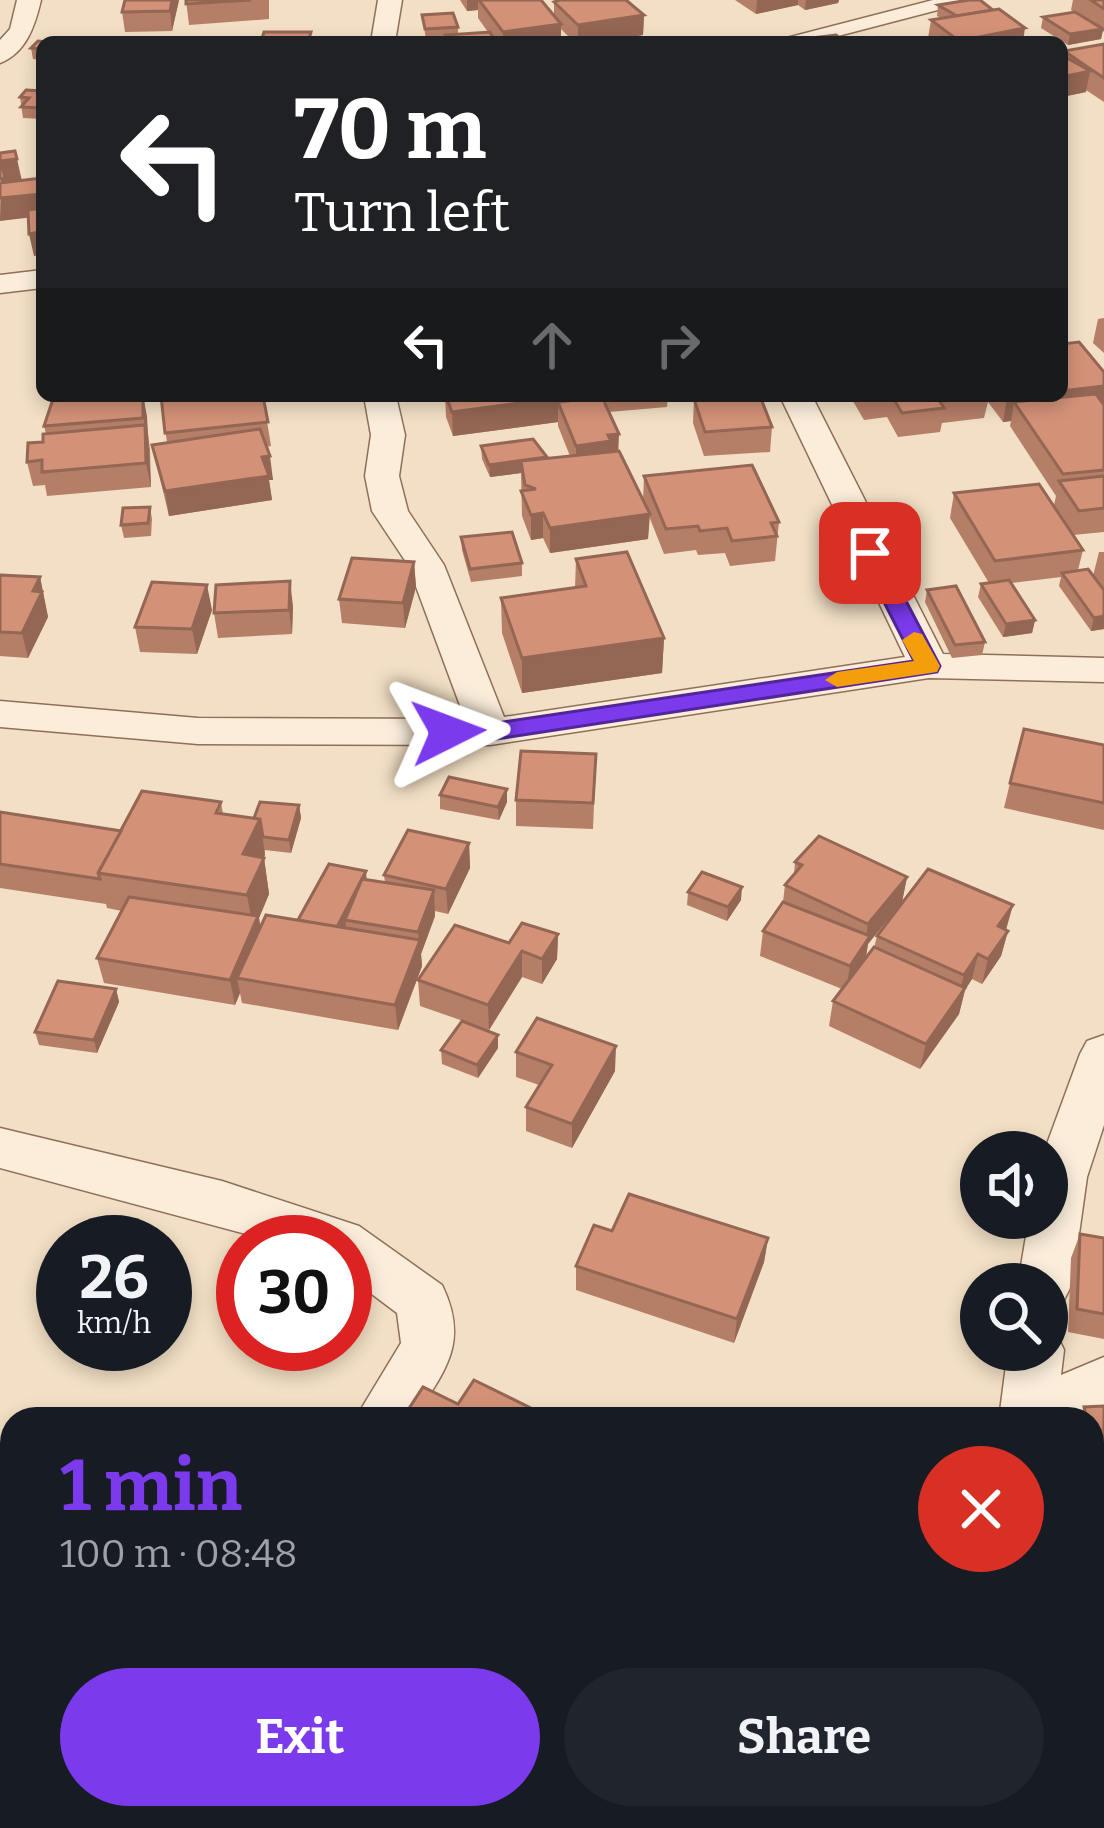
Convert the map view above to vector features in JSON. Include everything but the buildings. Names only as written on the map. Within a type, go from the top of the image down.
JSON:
[{"type":"street","points":[[0,56],[22,30],[29,0]]},
{"type":"street","points":[[384,36],[390,0]]},
{"type":"street","points":[[809,36],[964,0]]},
{"type":"street","points":[[0,284],[36,280]]},
{"type":"street","points":[[381,402],[388,435],[382,476],[390,511],[426,565],[490,732]]},
{"type":"street","points":[[799,402],[928,666]]},
{"type":"street","points":[[0,714],[198,731],[490,732],[928,666],[1104,670]]},
{"type":"street","points":[[1048,1263],[1061,1177],[1104,1054]]},
{"type":"street","points":[[0,1148],[260,1215]]},
{"type":"street","points":[[372,1264],[423,1301],[428,1347],[390,1407]]},
{"type":"street","points":[[1029,1407],[1033,1371]]},
{"type":"street","points":[[1050,1407],[1104,1382]]},
{"type":"slow traffic","points":[[837,680],[928,666],[914,640]]},
{"type":"route","points":[[448,732],[490,732],[928,666],[870,553]]}]
